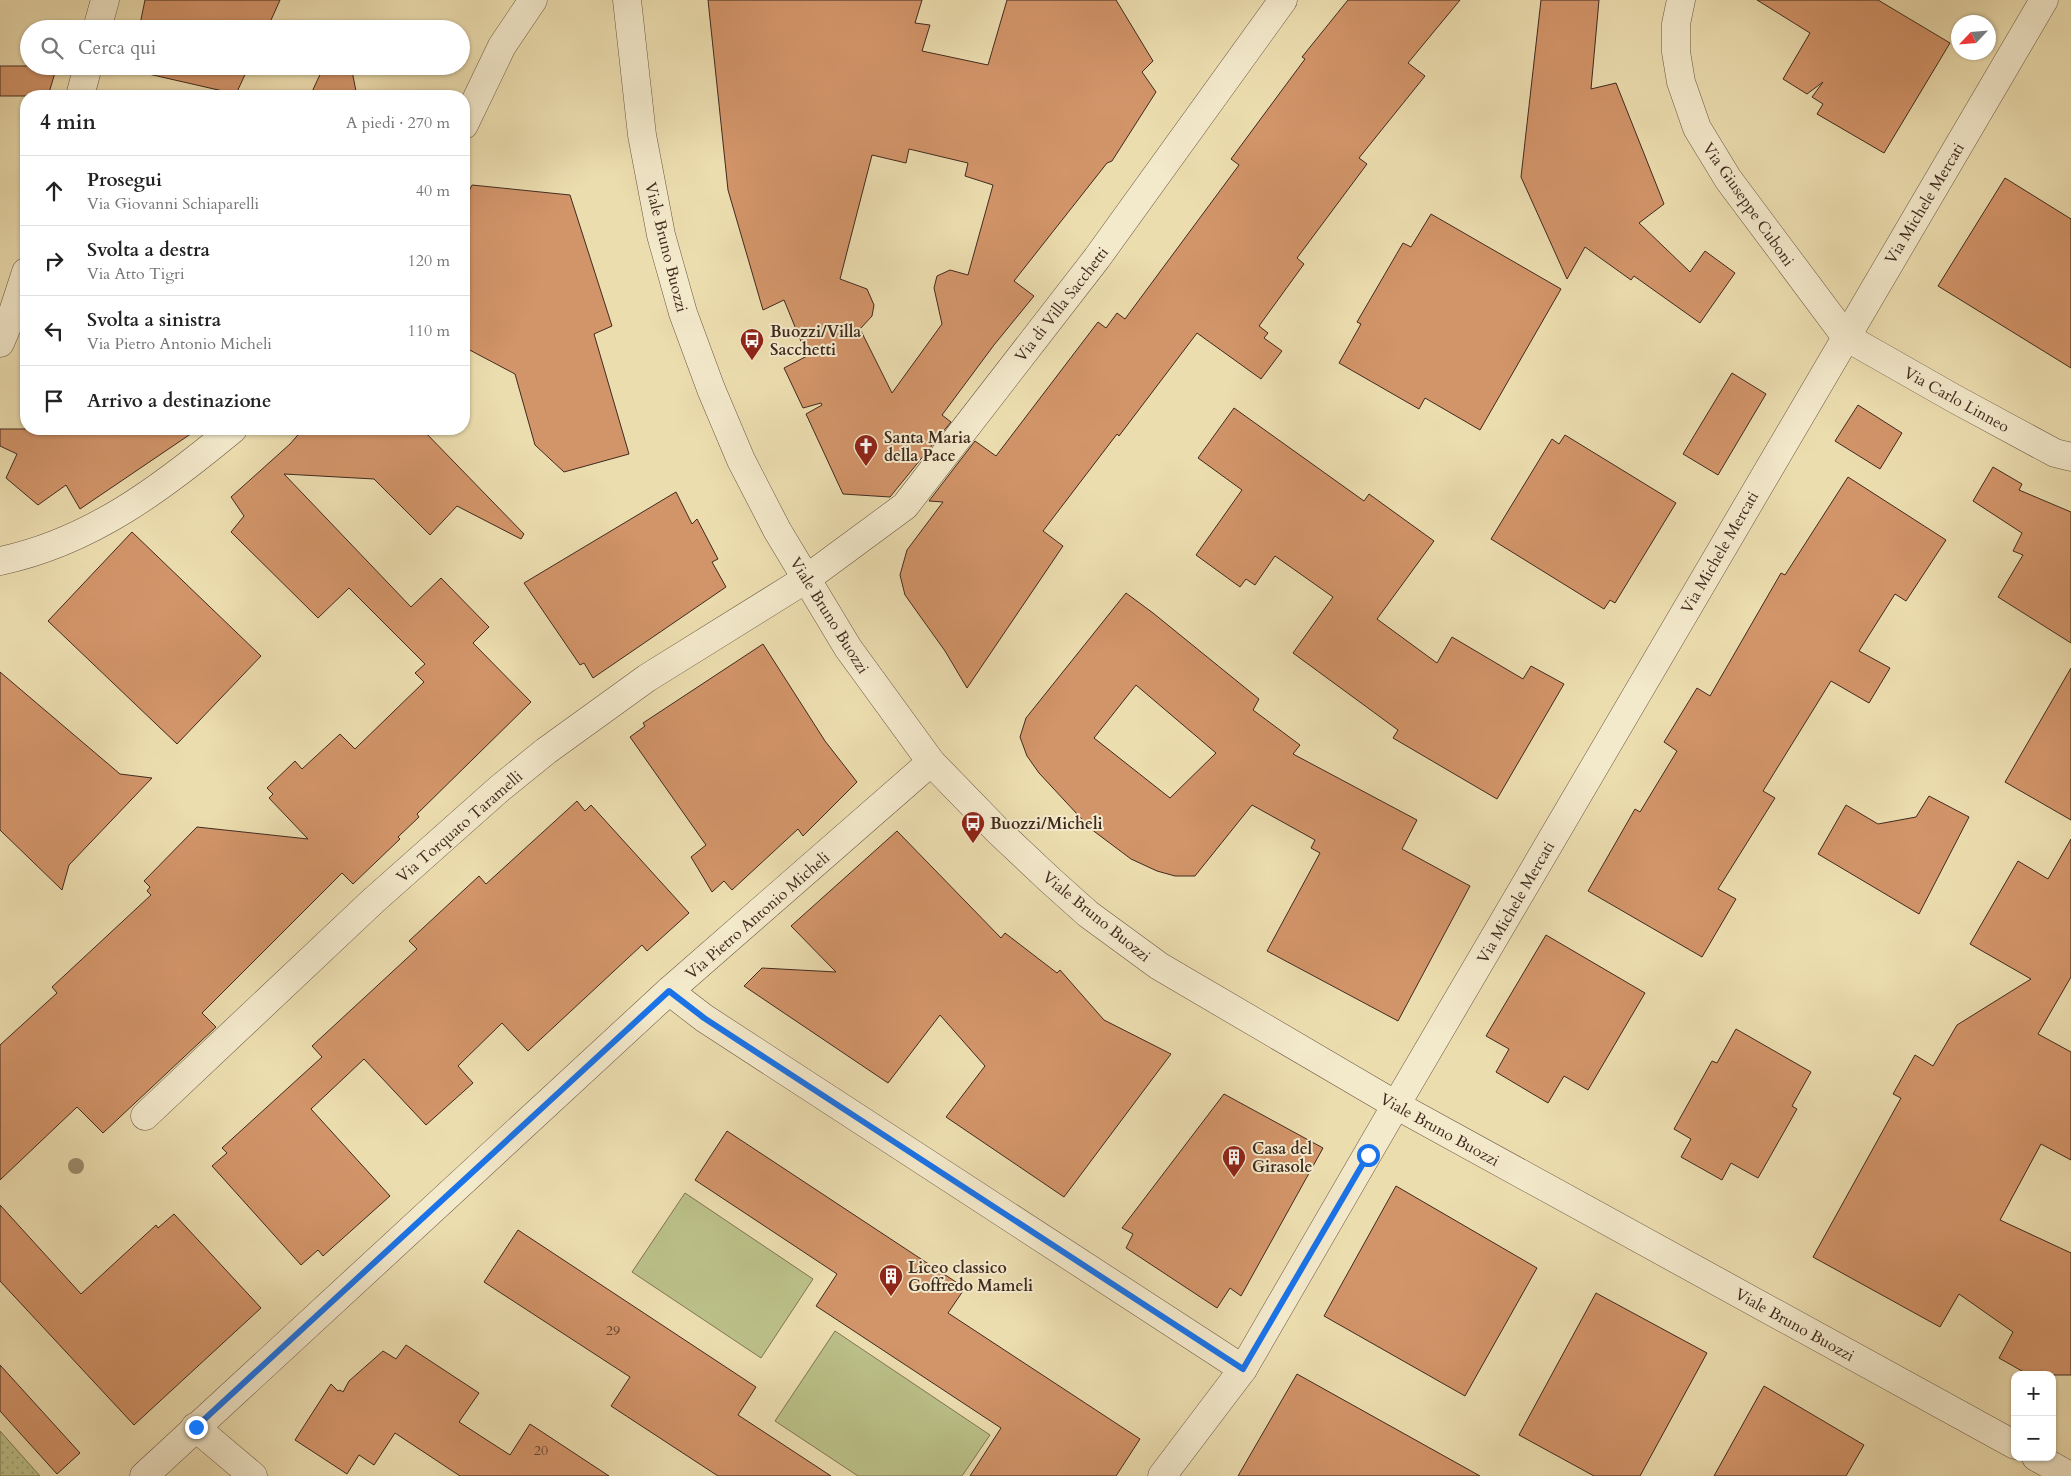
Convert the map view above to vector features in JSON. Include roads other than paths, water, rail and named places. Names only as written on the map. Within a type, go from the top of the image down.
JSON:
[{"type":"street","points":[[99,20],[105,0]]},
{"type":"street","points":[[470,113],[502,46],[533,0]]},
{"type":"street","name":"Viale Bruno Buozzi","points":[[627,0],[642,136],[659,227],[674,286],[711,389],[731,436],[777,530],[848,648],[931,762],[998,831],[1088,914],[1130,946],[1200,992],[1396,1105],[2011,1443]]},
{"type":"street","name":"Via di Villa Sacchetti","points":[[806,579],[905,506],[1097,258],[1283,0]]},
{"type":"street","name":"Via Giuseppe Cuboni","points":[[1680,0],[1676,24],[1676,52],[1681,82],[1697,128],[1728,179],[1846,337]]},
{"type":"street","name":"Via Michele Mercati","points":[[1162,1476],[1243,1369],[2044,0]]},
{"type":"street","points":[[82,90],[86,75]]},
{"type":"street","points":[[0,343],[20,290]]},
{"type":"street","name":"Via Carlo Linneo","points":[[1846,337],[2030,440],[2055,453],[2071,457]]},
{"type":"street","points":[[0,561],[31,554],[65,542],[108,520],[176,475],[226,435]]},
{"type":"street","name":"Via Torquato Taramelli","points":[[145,1116],[373,901],[512,778],[587,720],[647,678],[806,579]]},
{"type":"street","name":"Via Pietro Antonio Micheli","points":[[144,1476],[669,991],[931,762]]},
{"type":"street","points":[[669,991],[704,1018],[1243,1369]]},
{"type":"street","points":[[196,1427],[252,1476]]},
{"type":"street","points":[[2043,1461],[2070,1476]]},
{"type":"place","name":"Buozzi/Villa Sacchetti","points":[[752,361]]},
{"type":"place","name":"Santa Maria della Pace","points":[[866,467]]},
{"type":"place","name":"Buozzi/Micheli","points":[[973,844]]},
{"type":"place","name":"Casa del Girasole","points":[[1234,1178]]},
{"type":"place","name":"Liceo classico Goffredo Mameli","points":[[891,1297]]}]
